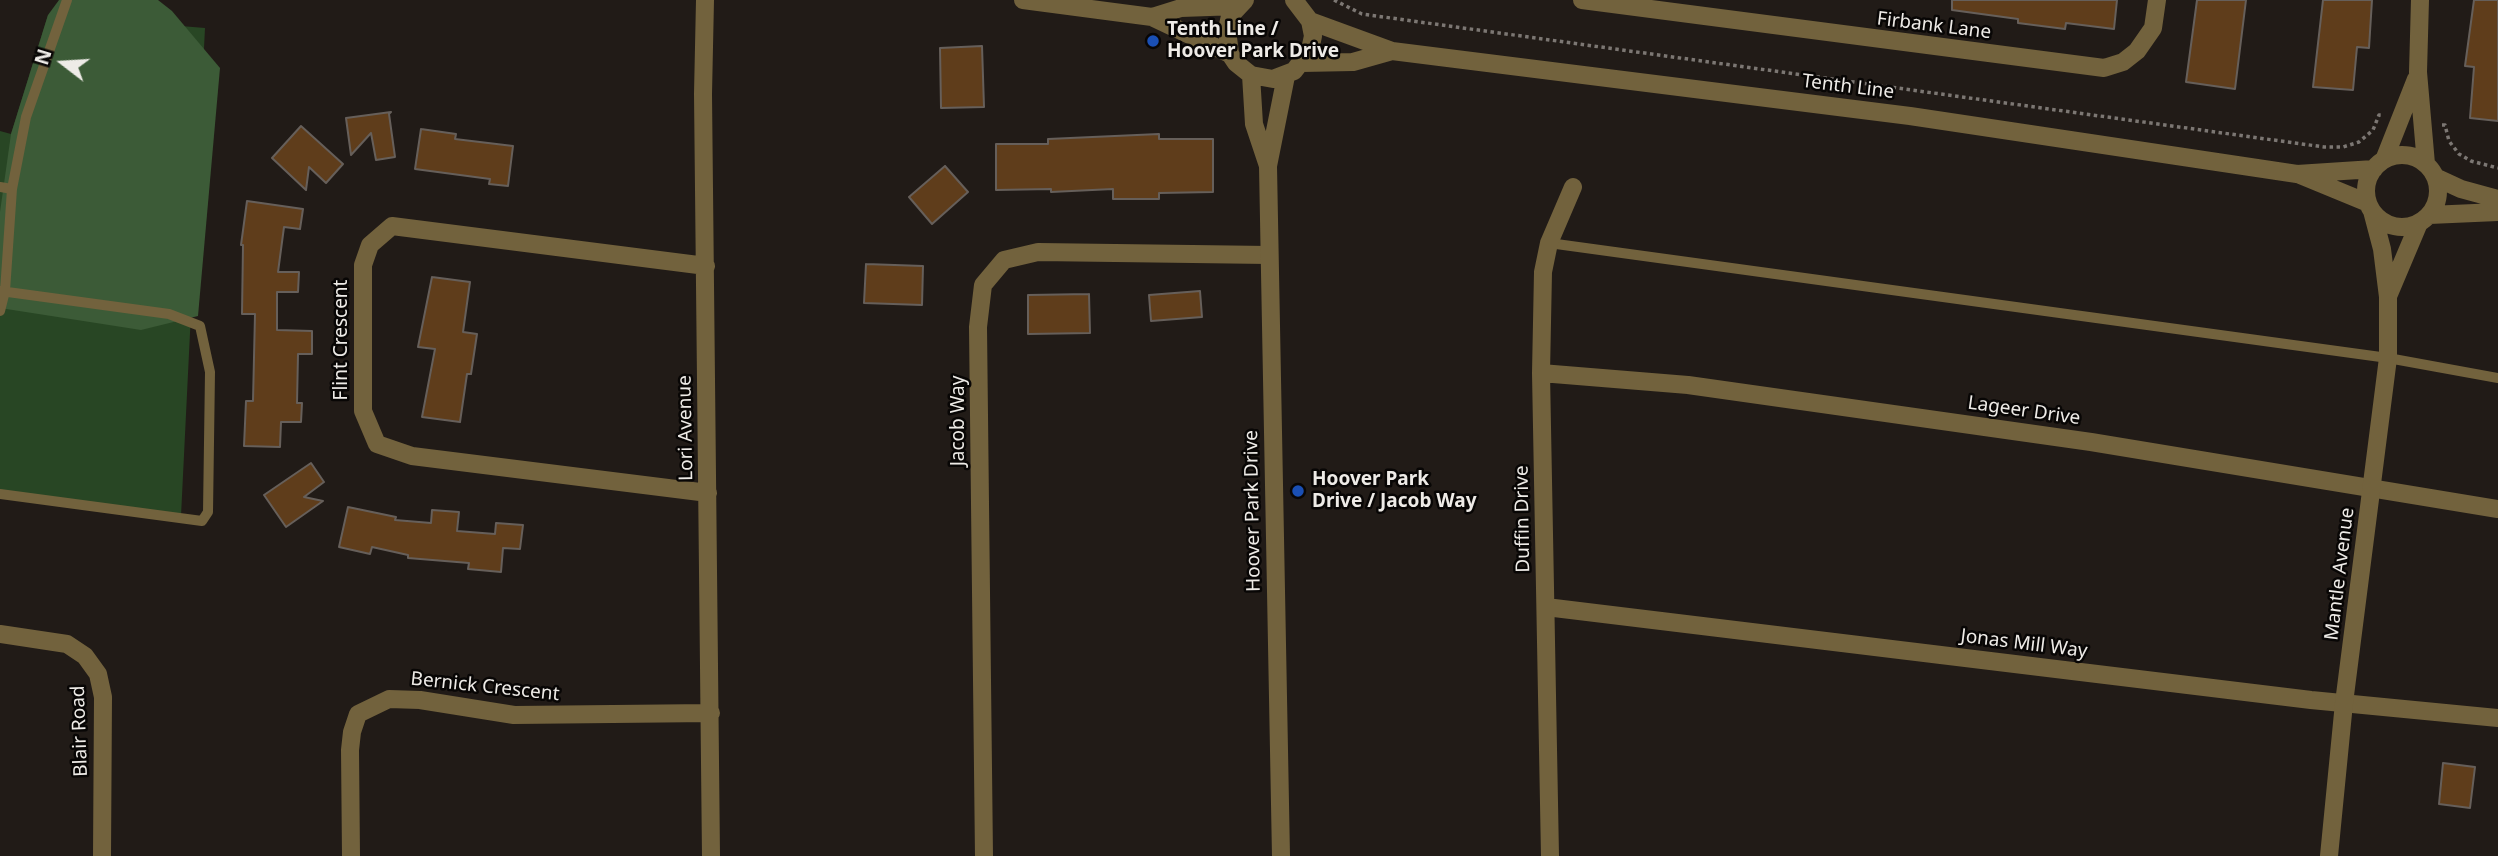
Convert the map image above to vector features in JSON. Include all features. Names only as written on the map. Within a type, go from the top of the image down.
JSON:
[{"type":"street","name":"Lori Avenue","points":[[705,0],[703,94],[711,856]]},
{"type":"street","points":[[1023,0],[1152,16],[1230,54],[1251,75],[1273,79],[1286,76],[1302,63],[1310,50],[1310,21],[1294,0]]},
{"type":"street","name":"Firbank Lane","points":[[1583,0],[1672,6],[2104,68],[2123,62],[2137,51],[2153,28],[2157,0]]},
{"type":"street","points":[[2420,0],[2418,72],[2431,170],[2438,197],[2424,219]]},
{"type":"street","points":[[1152,16],[1181,8],[1242,3]]},
{"type":"street","points":[[1230,54],[1227,29],[1242,3]]},
{"type":"street","name":"Tenth Line","points":[[1310,21],[1392,51],[1910,116],[2297,174],[2379,164]]},
{"type":"street","name":"Tenth Line","points":[[1302,63],[1348,62],[1392,51]]},
{"type":"street","points":[[2418,72],[2401,120],[2379,164],[2368,179],[2370,207],[2388,224],[2409,226],[2424,219],[2498,212]]},
{"type":"street","name":"Hoover Park Drive","points":[[1251,75],[1254,124],[1268,166]]},
{"type":"street","name":"Hoover Park Drive","points":[[1280,856],[1268,166],[1286,76]]},
{"type":"street","points":[[2379,164],[2406,155],[2461,189],[2498,199]]},
{"type":"street","name":"Tenth Line","points":[[2297,174],[2370,207]]},
{"type":"street","name":"Duffin Drive","points":[[1550,856],[1541,373],[1543,272],[1549,243],[1573,187]]},
{"type":"street","name":"Mantle Avenue","points":[[2329,856],[2344,703],[2388,358],[2388,297],[2382,248],[2370,207]]},
{"type":"street","name":"Mantle Avenue","points":[[2388,297],[2424,219]]},
{"type":"street","name":"Flint Crescent","points":[[706,266],[392,226],[370,245],[363,265],[363,411],[377,444],[412,456],[708,493]]},
{"type":"street","name":"Jacob Way","points":[[984,856],[978,327],[983,285],[1004,260],[1038,252],[1269,255]]},
{"type":"street","name":"Lageer Drive","points":[[1541,373],[1688,385],[2091,442],[2498,509]]},
{"type":"street","name":"Jonas Mill Way","points":[[1546,607],[2344,703],[2498,718]]},
{"type":"street","name":"Blair Road","points":[[0,634],[67,644],[85,656],[98,674],[103,697],[102,856]]},
{"type":"street","name":"Bernick Crescent","points":[[351,856],[352,732],[358,715],[389,699],[420,700],[514,715],[711,713]]},
{"type":"lane","points":[[0,311],[12,189],[26,117],[66,0]]},
{"type":"lane","points":[[0,187],[12,189]]},
{"type":"lane","points":[[1549,243],[2388,358],[2498,378]]},
{"type":"lane","points":[[0,494],[190,522],[202,521],[208,512],[210,372],[200,326],[169,314],[2,291]]},
{"type":"path","points":[[1334,0],[1362,14],[2324,146],[2343,147],[2359,142],[2373,130],[2379,115],[2401,120]]},
{"type":"path","points":[[2424,124],[2445,125],[2449,141],[2459,154],[2471,162],[2498,168]]},
{"type":"green space","points":[[59,0],[158,0],[172,11],[220,68],[198,316],[141,330],[0,308],[0,212],[11,134],[48,15]]},
{"type":"green space","points":[[48,15],[205,28],[181,516],[0,490],[0,131],[11,134]]},
{"type":"building","points":[[1952,0],[2117,0],[2114,29],[2066,23],[2065,29],[1952,10]]},
{"type":"building","points":[[2197,0],[2246,0],[2235,89],[2186,82]]},
{"type":"building","points":[[2323,0],[2372,0],[2369,48],[2357,47],[2353,90],[2313,87]]},
{"type":"building","points":[[2474,0],[2498,0],[2498,121],[2470,118],[2474,67],[2465,66]]},
{"type":"building","points":[[982,46],[984,107],[941,108],[940,48]]},
{"type":"building","points":[[391,112],[389,114],[395,157],[376,160],[371,133],[351,155],[346,118]]},
{"type":"building","points":[[301,126],[343,164],[326,183],[309,167],[306,190],[272,158]]},
{"type":"building","points":[[421,129],[456,134],[455,139],[513,146],[508,186],[489,184],[490,179],[415,169]]},
{"type":"building","points":[[1159,134],[1159,139],[1213,139],[1213,192],[1159,193],[1159,199],[1113,199],[1113,189],[1051,192],[1051,189],[996,190],[996,144],[1048,144],[1048,139]]},
{"type":"building","points":[[945,166],[968,192],[932,224],[909,197]]},
{"type":"building","points":[[247,201],[303,209],[300,229],[284,227],[278,272],[299,272],[298,292],[277,292],[277,330],[312,331],[312,354],[298,354],[297,403],[302,403],[301,422],[281,422],[280,447],[244,446],[246,401],[253,401],[255,314],[242,314],[241,245]]},
{"type":"building","points":[[866,264],[923,266],[922,305],[864,303]]},
{"type":"building","points":[[432,277],[470,282],[463,332],[477,334],[471,374],[467,374],[460,422],[422,417],[435,349],[418,347]]},
{"type":"building","points":[[1200,291],[1202,317],[1151,321],[1149,295]]},
{"type":"building","points":[[1089,294],[1090,333],[1028,334],[1028,295]]},
{"type":"building","points":[[311,463],[324,482],[304,497],[323,501],[286,527],[264,495]]},
{"type":"building","points":[[348,507],[396,517],[395,520],[431,523],[432,510],[459,512],[457,531],[495,534],[496,523],[523,525],[520,549],[503,548],[501,572],[468,569],[469,563],[408,558],[408,555],[372,547],[370,554],[339,547]]},
{"type":"building","points":[[2443,763],[2475,767],[2470,808],[2439,804]]},
{"type":"place","name":"Tenth Line / Hoover Park Drive","points":[[1153,41]]},
{"type":"place","name":"Hoover Park Drive / Jacob Way","points":[[1298,491]]}]
